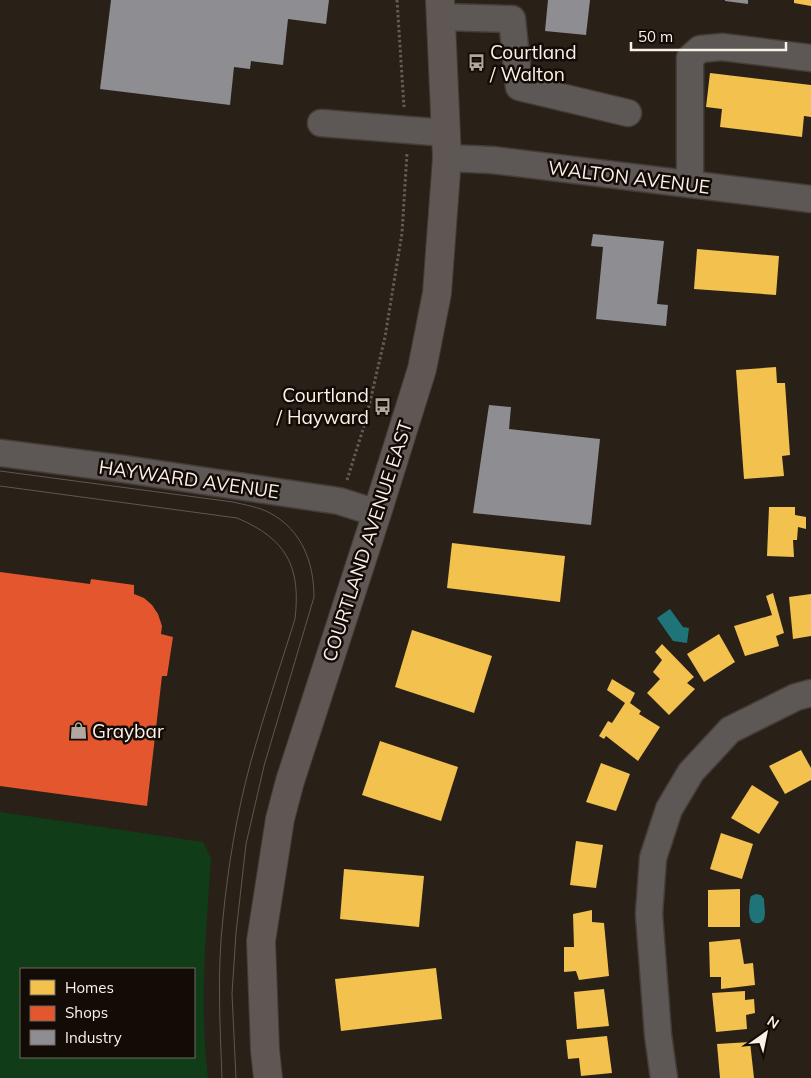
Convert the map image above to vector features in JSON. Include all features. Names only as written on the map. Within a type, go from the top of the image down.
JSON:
[{"type":"main road","name":"COURTLAND AVENUE EAST","points":[[268,1078],[264,1050],[261,942],[280,819],[290,781],[422,369],[437,293],[446,145],[441,9]]},
{"type":"street","points":[[441,9],[512,19],[519,87],[628,113]]},
{"type":"street","points":[[690,184],[690,58],[700,49],[722,47],[811,58]]},
{"type":"street","name":"WALTON AVENUE","points":[[321,123],[406,129],[487,159],[811,199]]},
{"type":"street","name":"HAYWARD AVENUE","points":[[0,453],[124,469],[339,501],[377,513]]},
{"type":"street","points":[[664,1078],[658,1036],[649,914],[653,858],[669,809],[692,772],[730,730],[796,697],[811,693]]},
{"type":"path","points":[[351,472],[365,423],[385,337],[402,232],[408,150],[397,0]]},
{"type":"green space","points":[[0,812],[203,842],[211,859],[205,941],[204,996],[205,1051],[208,1078],[0,1078]]},
{"type":"water","points":[[670,609],[683,627],[689,628],[687,643],[673,641],[657,618]]},
{"type":"water","points":[[761,895],[764,899],[765,915],[762,922],[754,923],[750,918],[749,905],[751,896]]},
{"type":"building: Homes","points":[[794,0],[811,0],[811,6],[794,3]]},
{"type":"building: Homes","points":[[710,73],[811,85],[811,117],[804,116],[802,137],[720,127],[722,109],[706,107]]},
{"type":"building: Homes","points":[[697,249],[779,256],[776,295],[694,289]]},
{"type":"building: Homes","points":[[776,367],[777,383],[785,383],[790,455],[782,456],[784,476],[744,479],[736,370]]},
{"type":"building: Homes","points":[[769,507],[795,507],[795,515],[806,517],[806,529],[798,527],[797,540],[793,540],[794,557],[767,556]]},
{"type":"building: Homes","points":[[452,543],[565,556],[560,602],[447,588]]},
{"type":"building: Homes","points":[[773,593],[784,633],[776,636],[779,646],[745,656],[734,626],[772,615],[766,596]]},
{"type":"building: Homes","points":[[811,594],[811,636],[793,639],[789,597]]},
{"type":"building: Homes","points":[[412,630],[492,656],[474,713],[395,687]]},
{"type":"building: Homes","points":[[719,634],[735,662],[704,682],[687,654]]},
{"type":"building: Homes","points":[[662,644],[694,677],[687,683],[695,689],[669,715],[647,693],[660,679],[653,672],[662,660],[655,652]]},
{"type":"building: Homes","points":[[612,679],[635,693],[630,703],[641,711],[639,714],[660,727],[638,761],[606,736],[604,739],[599,736],[608,721],[612,723],[625,703],[607,690]]},
{"type":"building: Homes","points":[[380,741],[458,767],[441,821],[362,795]]},
{"type":"building: Homes","points":[[801,750],[811,768],[811,780],[785,794],[769,766]]},
{"type":"building: Homes","points":[[601,763],[630,774],[616,811],[586,802]]},
{"type":"building: Homes","points":[[752,785],[779,802],[759,834],[731,818]]},
{"type":"building: Homes","points":[[721,833],[753,844],[742,879],[710,869]]},
{"type":"building: Homes","points":[[576,841],[603,845],[596,888],[570,885]]},
{"type":"building: Homes","points":[[344,869],[424,876],[419,927],[340,919]]},
{"type":"building: Homes","points":[[740,889],[740,927],[708,927],[708,890]]},
{"type":"building: Homes","points":[[592,910],[592,922],[604,923],[609,976],[579,980],[576,971],[564,972],[564,947],[574,947],[573,914]]},
{"type":"building: Homes","points":[[740,939],[744,964],[753,963],[755,985],[721,989],[721,977],[710,977],[709,942]]},
{"type":"building: Homes","points":[[436,968],[442,1019],[341,1031],[335,979]]},
{"type":"building: Homes","points":[[604,989],[609,1026],[577,1029],[574,992]]},
{"type":"building: Homes","points":[[745,991],[745,1000],[754,999],[755,1013],[746,1015],[747,1029],[716,1032],[712,993]]},
{"type":"building: Homes","points":[[607,1036],[612,1073],[581,1076],[579,1058],[568,1059],[566,1040]]},
{"type":"building: Homes","points":[[750,1042],[754,1078],[720,1078],[717,1044]]},
{"type":"building: Shops","name":"Graybar","points":[[0,572],[90,584],[91,579],[134,585],[134,594],[144,598],[158,614],[162,626],[161,634],[173,637],[167,676],[162,676],[147,806],[0,786]]},
{"type":"building: Industry","points":[[111,0],[329,0],[326,24],[288,19],[283,65],[251,61],[250,69],[234,67],[230,105],[100,89]]},
{"type":"building: Industry","points":[[548,0],[590,0],[586,35],[545,31]]},
{"type":"building: Industry","points":[[748,0],[748,4],[725,1]]},
{"type":"building: Industry","points":[[593,234],[664,241],[657,304],[668,305],[666,326],[596,319],[603,247],[591,246]]},
{"type":"building: Industry","points":[[489,405],[511,407],[509,429],[600,439],[591,525],[473,513]]},
{"type":"tram line","points":[[0,471],[233,502],[257,508],[281,520],[298,538],[309,560],[314,597],[264,766],[246,844],[236,933],[232,994],[236,1078]]},
{"type":"tram line","points":[[0,486],[237,518],[254,526],[279,545],[287,557],[292,570],[296,584],[295,619],[246,780],[237,819],[228,879],[220,958],[219,998],[222,1078]]},
{"type":"place","name":"Courtland / Walton","points":[[476,63]]},
{"type":"place","name":"Courtland / Hayward","points":[[383,406]]},
{"type":"place","name":"Graybar","points":[[78,731]]}]
